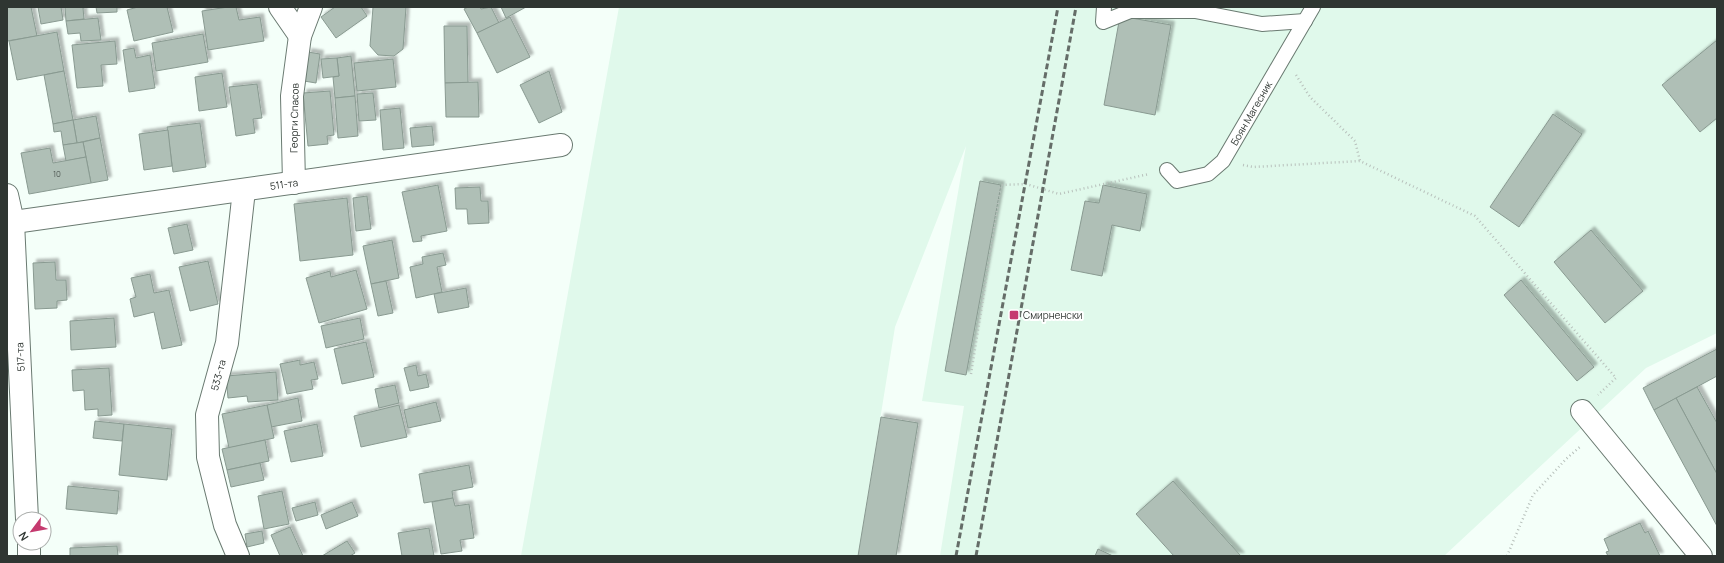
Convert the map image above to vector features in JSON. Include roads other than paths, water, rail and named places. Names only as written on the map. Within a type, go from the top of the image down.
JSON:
[{"type":"street","points":[[280,7],[300,36]]},
{"type":"street","name":"Георги Спасов","points":[[294,183],[292,96],[300,36],[311,7]]},
{"type":"street","name":"511-та","points":[[10,223],[561,145]]},
{"type":"street","name":"533-та","points":[[238,556],[225,525],[208,457],[207,415],[227,343],[244,190]]},
{"type":"street","name":"517-та","points":[[7,195],[10,223],[17,494],[24,511]]},
{"type":"street","points":[[1582,411],[1701,556]]},
{"type":"lane","points":[[1104,7],[1103,22],[1130,11],[1195,11],[1262,24],[1305,21]]},
{"type":"lane","name":"Боян Магесник","points":[[1167,170],[1177,181],[1208,174],[1223,161],[1313,7]]},
{"type":"railway","points":[[956,556],[1058,7]]},
{"type":"railway","points":[[976,556],[1076,7]]},
{"type":"place","name":"Смирненски","points":[[1014,315]]}]
